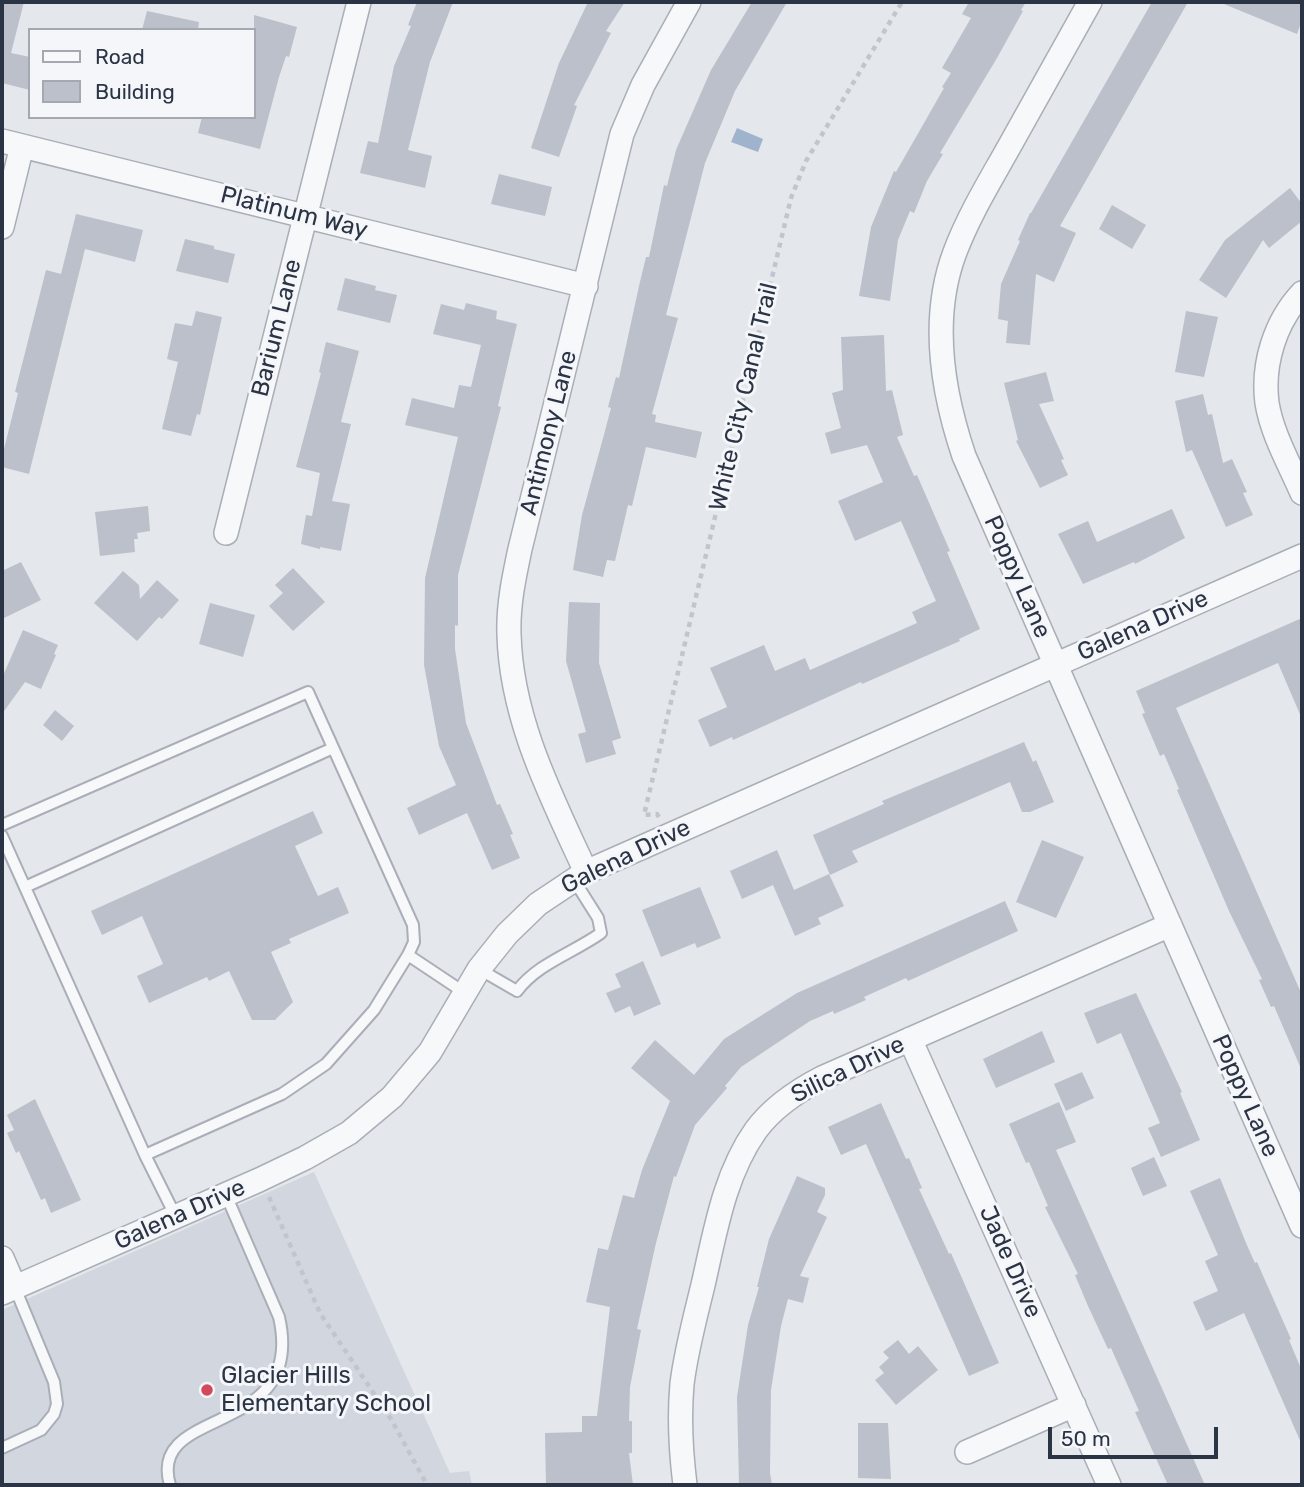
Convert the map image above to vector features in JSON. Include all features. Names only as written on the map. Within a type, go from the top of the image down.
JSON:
[{"type":"street","name":"Barium Lane","points":[[226,533],[359,2]]},
{"type":"street","name":"Antimony Lane","points":[[580,876],[526,732],[514,680],[509,634],[512,591],[622,134],[643,85],[690,2]]},
{"type":"street","name":"Poppy Lane","points":[[1090,2],[971,216],[954,254],[944,295],[941,339],[944,379],[951,418],[964,456],[1302,1226]]},
{"type":"street","name":"Platinum Way","points":[[12,143],[586,286]]},
{"type":"street","points":[[2,227],[12,143]]},
{"type":"street","points":[[1302,293],[1293,303],[1275,335],[1267,369],[1267,403],[1277,435],[1302,493]]},
{"type":"street","name":"Galena Drive","points":[[8,1290],[226,1195],[305,1158],[349,1133],[393,1097],[430,1052],[479,969],[507,934],[538,904],[580,876],[1302,556]]},
{"type":"street","name":"Silica Drive","points":[[684,1485],[682,1385],[691,1334],[716,1226],[742,1153],[757,1129],[783,1102],[822,1078],[1170,925]]},
{"type":"street","name":"Jade Drive","points":[[910,1039],[1109,1485]]},
{"type":"street","points":[[2,1258],[8,1290]]},
{"type":"street","points":[[967,1452],[1074,1405]]},
{"type":"lane","points":[[2,825],[307,692],[413,925],[414,942],[374,1010],[326,1064],[282,1094],[145,1155]]},
{"type":"lane","points":[[25,887],[332,748]]},
{"type":"lane","points":[[2,836],[145,1155],[176,1217]]},
{"type":"lane","points":[[479,969],[517,991],[543,967],[601,933],[598,918],[580,876]]},
{"type":"lane","points":[[408,955],[465,993]]},
{"type":"lane","points":[[170,1485],[168,1464],[176,1446],[193,1432],[251,1405],[271,1383],[281,1357],[282,1331],[279,1317],[226,1195]]},
{"type":"lane","points":[[2,1448],[41,1430],[54,1414],[57,1404],[54,1382],[8,1290]]},
{"type":"path","name":"White City Canal Trail","points":[[644,815],[791,198],[806,162],[902,2]]},
{"type":"path","points":[[268,1196],[320,1313],[391,1419],[427,1485]]},
{"type":"shaded area","name":"Glacier Hills Elementary School","points":[[314,1172],[450,1473],[469,1471],[472,1485],[2,1485],[2,1310]]},
{"type":"water","points":[[737,128],[763,139],[758,152],[731,142]]},
{"type":"building","points":[[2,2],[24,2],[11,53],[28,57],[28,90],[2,83]]},
{"type":"building","points":[[417,2],[453,2],[430,62],[408,150],[432,156],[425,188],[360,173],[368,141],[378,143],[394,66],[411,26],[408,25]]},
{"type":"building","points":[[588,2],[625,2],[606,31],[611,33],[574,105],[577,106],[559,157],[531,148],[559,63]]},
{"type":"building","points":[[752,2],[787,2],[735,91],[705,163],[666,315],[678,318],[652,414],[656,415],[655,422],[702,432],[696,458],[646,447],[632,506],[628,505],[615,561],[607,560],[603,577],[573,570],[582,515],[611,408],[608,407],[616,377],[619,378],[664,185],[667,186],[676,150],[711,70]]},
{"type":"building","points":[[969,2],[1026,2],[997,58],[940,153],[943,154],[927,181],[914,213],[910,211],[898,240],[890,301],[859,296],[871,227],[894,171],[896,172],[951,73],[942,68],[971,18],[962,14]]},
{"type":"building","points":[[1152,2],[1188,2],[1060,226],[1076,233],[1054,282],[1036,274],[1030,345],[1006,343],[1008,321],[998,319],[1001,284],[1020,241],[1018,240],[1030,213]]},
{"type":"building","points":[[1219,2],[1302,2],[1302,20],[1297,34]]},
{"type":"building","points":[[147,11],[199,22],[198,28],[143,28]]},
{"type":"building","points":[[254,15],[297,27],[289,57],[286,56],[279,77],[260,149],[198,133],[202,119],[256,119]]},
{"type":"building","points":[[499,174],[552,187],[545,216],[491,204]]},
{"type":"building","points":[[1290,188],[1302,204],[1302,221],[1269,248],[1263,240],[1226,298],[1199,280],[1225,240]]},
{"type":"building","points":[[1112,205],[1146,225],[1132,249],[1099,229]]},
{"type":"building","points":[[76,214],[143,230],[135,262],[85,249],[29,474],[2,467],[2,457],[18,393],[15,392],[46,270],[61,274]]},
{"type":"building","points":[[185,239],[235,254],[228,283],[176,271]]},
{"type":"building","points":[[345,278],[397,295],[390,323],[337,310]]},
{"type":"building","points":[[466,303],[497,311],[496,319],[517,324],[498,406],[501,407],[458,575],[458,626],[455,625],[455,649],[466,723],[497,805],[500,804],[513,834],[510,835],[520,858],[492,870],[467,813],[419,835],[407,808],[456,785],[439,746],[424,665],[425,578],[458,437],[405,425],[412,398],[454,408],[459,385],[471,387],[481,345],[433,334],[441,304],[464,310]]},
{"type":"building","points":[[196,311],[222,317],[200,415],[197,414],[191,436],[162,429],[178,362],[167,359],[175,323],[192,326]]},
{"type":"building","points":[[1186,311],[1218,317],[1204,377],[1175,372]]},
{"type":"building","points":[[884,335],[886,391],[892,390],[903,435],[897,437],[914,476],[917,475],[950,551],[947,552],[980,629],[959,639],[960,641],[862,684],[861,682],[733,740],[732,737],[710,747],[698,720],[727,707],[710,668],[764,645],[775,671],[805,658],[810,670],[917,623],[912,612],[936,601],[901,521],[855,541],[838,501],[883,482],[867,445],[831,454],[825,433],[841,428],[832,393],[843,390],[841,337]]},
{"type":"building","points":[[326,342],[359,351],[341,422],[351,424],[332,501],[350,504],[341,551],[301,544],[306,515],[312,516],[320,473],[296,467],[321,373],[319,372]]},
{"type":"building","points":[[1046,372],[1054,401],[1039,404],[1064,459],[1061,460],[1068,475],[1040,488],[1016,441],[1018,440],[1004,383]]},
{"type":"building","points":[[1203,394],[1208,415],[1212,414],[1223,463],[1232,459],[1247,492],[1243,493],[1253,515],[1226,527],[1192,450],[1186,452],[1175,401]]},
{"type":"building","points":[[148,506],[150,531],[137,533],[138,539],[134,539],[135,552],[100,556],[95,512]]},
{"type":"building","points":[[1172,509],[1185,538],[1135,564],[1134,562],[1083,584],[1058,534],[1088,521],[1097,542]]},
{"type":"building","points":[[21,562],[41,600],[2,619],[2,571]]},
{"type":"building","points":[[293,568],[325,602],[293,631],[269,606],[283,593],[275,585]]},
{"type":"building","points":[[123,571],[139,585],[140,599],[157,580],[179,600],[137,641],[94,603]]},
{"type":"building","points":[[569,602],[600,603],[599,663],[621,738],[612,741],[616,754],[586,763],[578,734],[586,732],[566,661]]},
{"type":"building","points":[[210,603],[255,615],[243,657],[199,644]]},
{"type":"building","points":[[1302,618],[1302,719],[1278,663],[1176,708],[1302,995],[1302,1071],[1274,1006],[1271,1007],[1259,980],[1262,979],[1229,911],[1164,754],[1160,756],[1142,714],[1145,713],[1136,691]]},
{"type":"building","points":[[23,630],[58,645],[54,654],[56,655],[41,689],[25,682],[2,714],[2,678]]},
{"type":"building","points":[[55,710],[74,726],[62,741],[43,725]]},
{"type":"building","points":[[1024,742],[1033,762],[1036,760],[1054,802],[1030,812],[1022,812],[1010,782],[852,851],[858,862],[830,875],[813,835],[884,804],[882,801]]},
{"type":"building","points":[[313,811],[323,833],[295,846],[318,896],[338,887],[349,913],[289,939],[291,943],[271,952],[293,1002],[275,1020],[252,1020],[229,971],[209,981],[207,977],[149,1003],[137,976],[163,964],[142,916],[102,935],[91,911]]},
{"type":"building","points":[[1042,840],[1084,857],[1056,918],[1016,902]]},
{"type":"building","points":[[777,850],[794,890],[829,874],[844,906],[818,918],[821,924],[795,936],[773,885],[742,899],[730,871]]},
{"type":"building","points":[[700,887],[721,938],[697,948],[695,943],[661,957],[642,910]]},
{"type":"building","points":[[1005,901],[1018,931],[908,981],[906,978],[834,1014],[833,1011],[810,1021],[741,1067],[725,1086],[727,1088],[695,1125],[676,1177],[674,1176],[656,1243],[637,1329],[641,1330],[630,1387],[632,1453],[629,1453],[633,1485],[546,1485],[545,1433],[582,1432],[582,1416],[597,1416],[610,1307],[586,1302],[598,1248],[608,1250],[623,1195],[634,1198],[642,1170],[670,1101],[631,1068],[655,1040],[694,1075],[724,1039],[797,993]]},
{"type":"building","points":[[643,961],[661,1004],[634,1016],[630,1006],[615,1013],[606,993],[621,987],[615,974]]},
{"type":"building","points":[[1136,993],[1182,1092],[1180,1093],[1200,1140],[1161,1157],[1148,1128],[1160,1123],[1121,1033],[1097,1044],[1084,1013]]},
{"type":"building","points":[[1042,1031],[1055,1062],[996,1088],[983,1059]]},
{"type":"building","points":[[1082,1072],[1094,1098],[1066,1111],[1054,1084]]},
{"type":"building","points":[[35,1099],[81,1200],[51,1213],[45,1198],[41,1200],[19,1151],[16,1153],[7,1133],[14,1130],[7,1115]]},
{"type":"building","points":[[1059,1102],[1076,1142],[1056,1150],[1205,1485],[1168,1485],[1135,1412],[1139,1411],[1111,1348],[1108,1349],[1088,1306],[1075,1275],[1078,1274],[1045,1207],[1048,1206],[1029,1162],[1026,1163],[1009,1124]]},
{"type":"building","points":[[881,1103],[906,1159],[909,1158],[922,1188],[919,1189],[949,1254],[951,1253],[999,1363],[969,1376],[866,1144],[841,1155],[828,1127]]},
{"type":"building","points":[[1154,1157],[1167,1186],[1143,1196],[1131,1168]]},
{"type":"building","points":[[797,1176],[825,1188],[825,1195],[817,1212],[827,1217],[800,1276],[809,1278],[803,1303],[788,1299],[781,1326],[771,1390],[772,1485],[739,1485],[737,1397],[748,1325],[769,1239]]},
{"type":"building","points":[[1220,1178],[1246,1243],[1291,1339],[1289,1340],[1302,1371],[1302,1445],[1244,1313],[1206,1331],[1193,1302],[1218,1291],[1205,1261],[1218,1255],[1190,1191]]},
{"type":"building","points":[[898,1340],[909,1354],[918,1346],[938,1370],[896,1405],[875,1380],[884,1373],[879,1367],[889,1358],[883,1352]]},
{"type":"building","points":[[858,1423],[888,1423],[891,1479],[858,1478]]},
{"type":"place","name":"Glacier Hills Elementary School","points":[[207,1390]]}]
